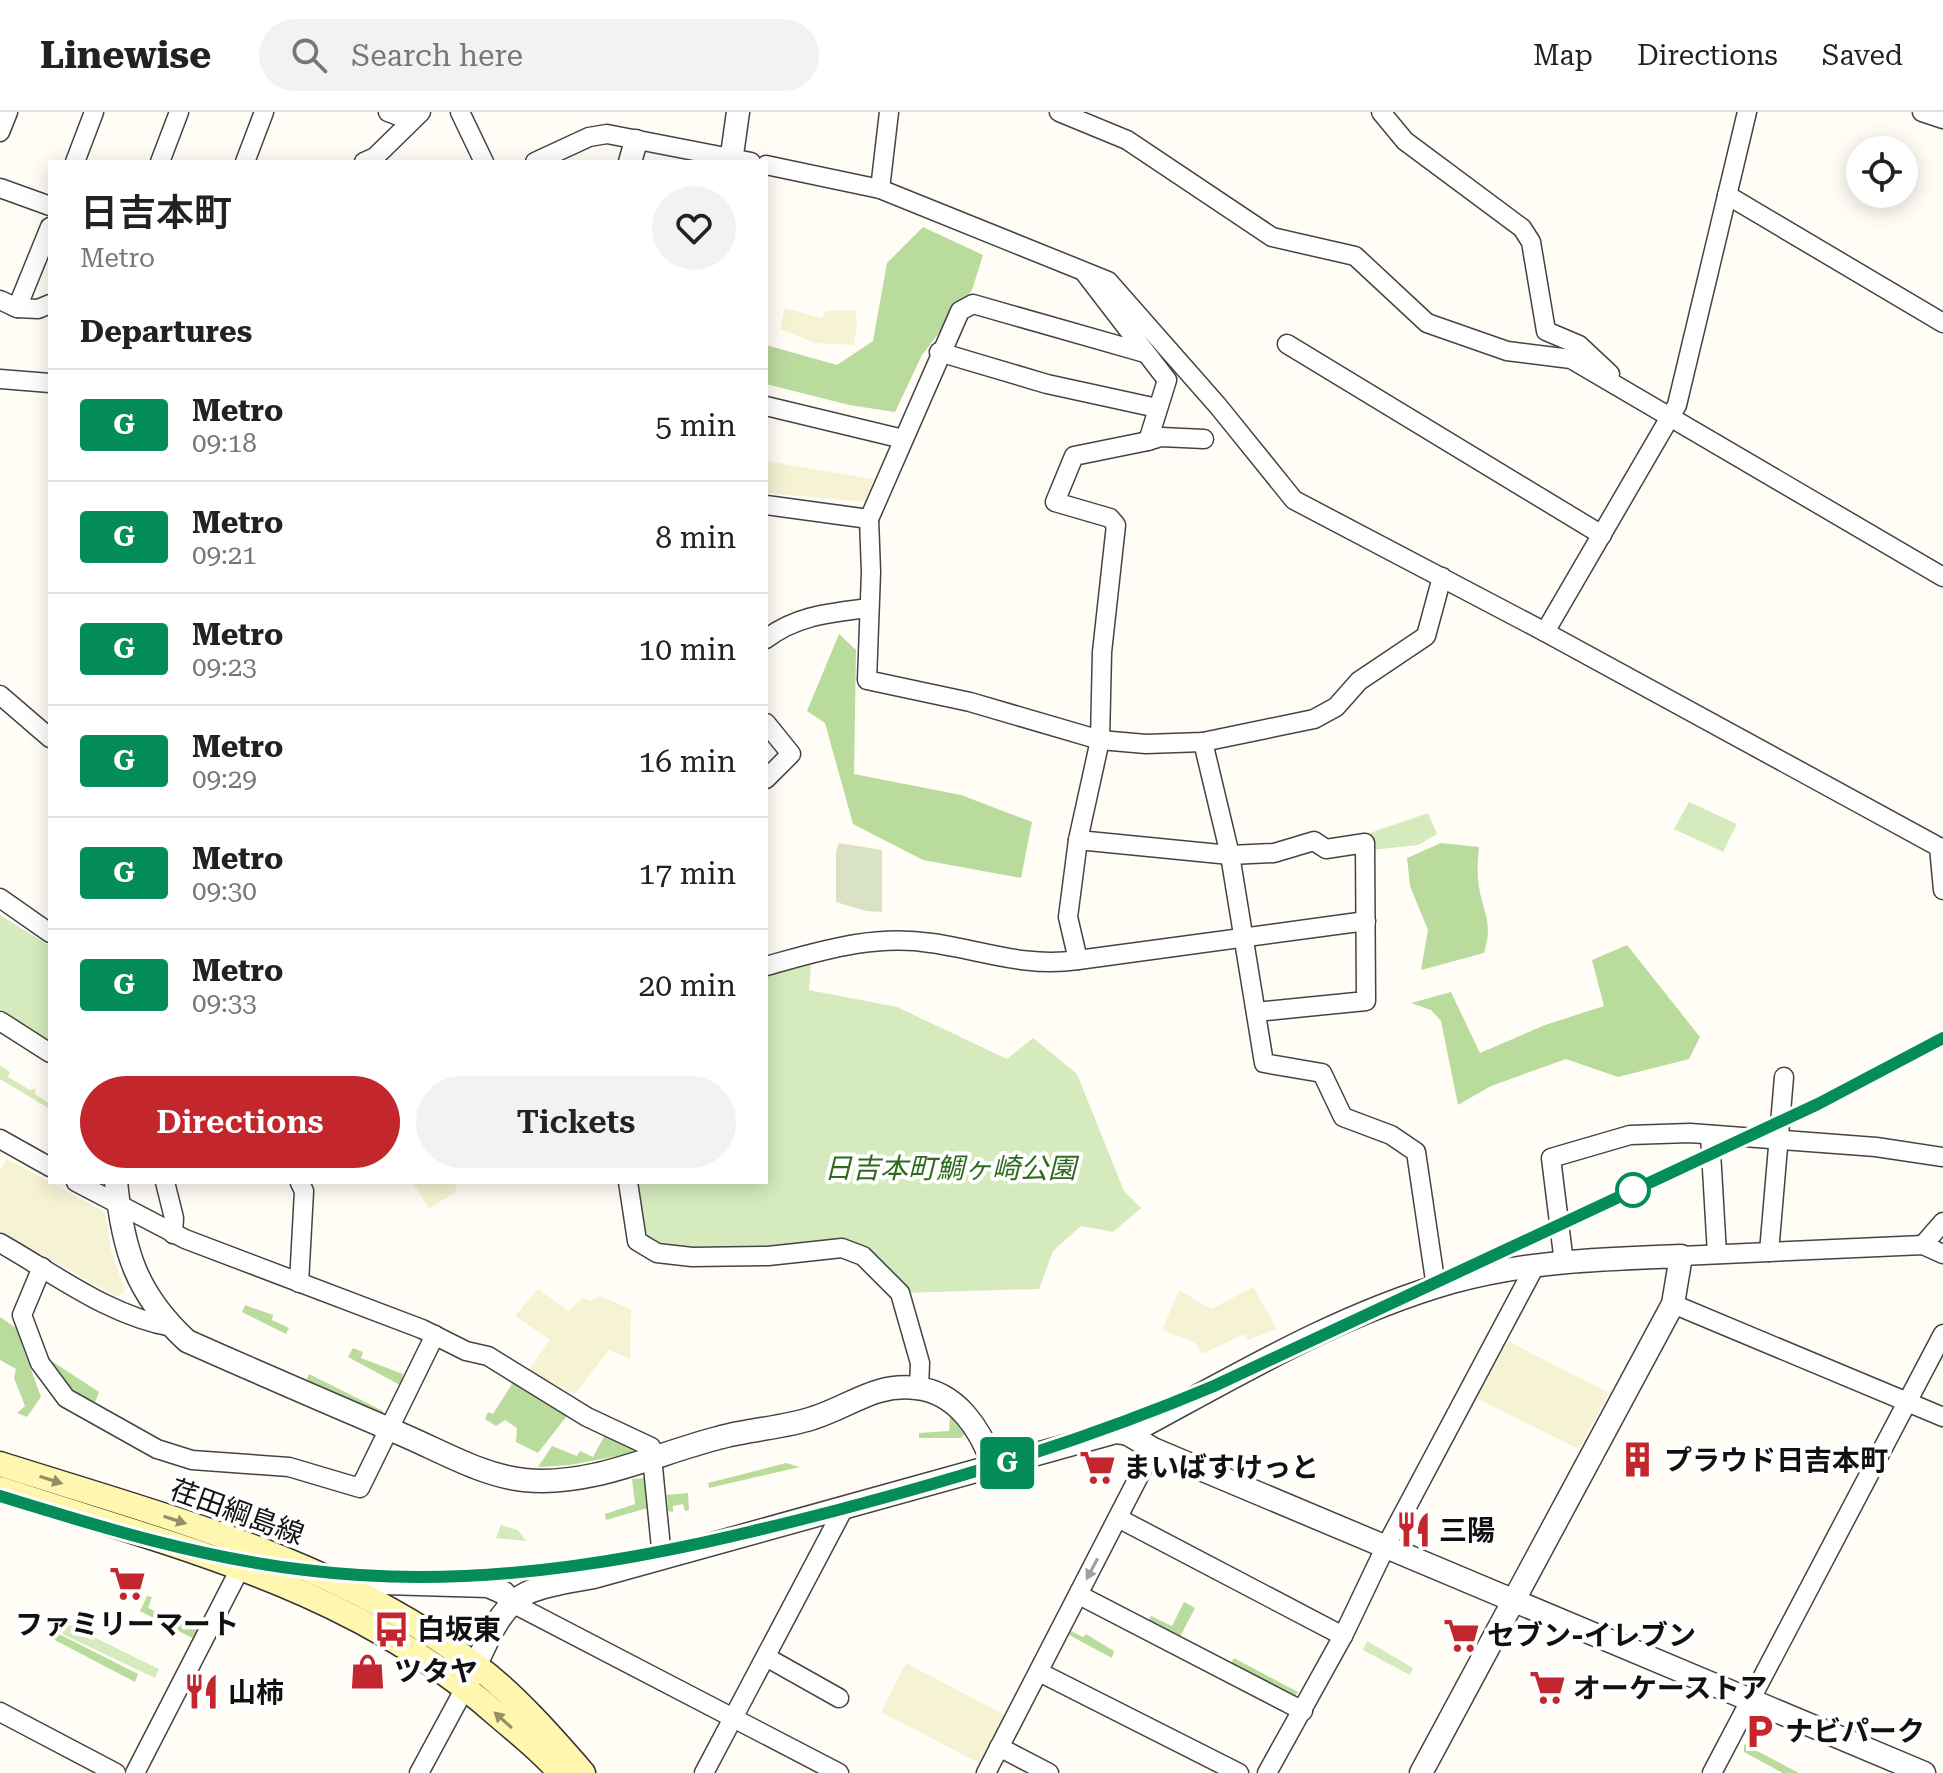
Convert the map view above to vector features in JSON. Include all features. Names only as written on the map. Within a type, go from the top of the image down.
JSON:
[{"type":"main road","name":"荏田綱島線","points":[[0,1464],[362,1596],[471,1676],[583,1773]]},
{"type":"main road","name":"荏田綱島線","points":[[0,1489],[246,1556],[356,1619],[471,1676],[560,1773]]},
{"type":"street","points":[[0,132],[8,112]]},
{"type":"street","points":[[76,160],[94,112]]},
{"type":"street","points":[[161,160],[179,112]]},
{"type":"street","points":[[246,160],[264,112]]},
{"type":"street","points":[[388,112],[415,116]]},
{"type":"street","points":[[460,112],[483,160]]},
{"type":"street","points":[[738,112],[738,160]]},
{"type":"street","points":[[880,189],[889,112]]},
{"type":"street","points":[[1059,112],[1127,140],[1272,237],[1355,256],[1427,323],[1507,351],[1571,359],[1943,577]]},
{"type":"street","points":[[1381,112],[1405,141],[1522,228],[1531,242],[1546,331],[1579,345],[1626,391]]},
{"type":"street","points":[[1545,632],[1677,405],[1747,112]]},
{"type":"street","points":[[1922,112],[1943,119]]},
{"type":"street","points":[[368,160],[415,116]]},
{"type":"street","points":[[539,160],[589,137],[607,134],[633,151],[728,160]]},
{"type":"street","points":[[768,165],[880,189],[1108,281],[1218,406],[1294,500],[1941,846],[1943,890]]},
{"type":"street","points":[[0,188],[48,205]]},
{"type":"street","points":[[1727,195],[1943,323]]},
{"type":"street","points":[[48,231],[9,304],[38,309],[48,305]]},
{"type":"street","points":[[1082,270],[1167,380],[1148,441]]},
{"type":"street","points":[[1145,353],[973,304],[960,311],[939,352],[869,519],[867,680],[970,702],[1100,740],[1146,744],[1203,742],[1314,719],[1336,707],[1359,681],[1426,636],[1442,577]]},
{"type":"street","points":[[1287,344],[1602,535]]},
{"type":"street","points":[[939,352],[1047,384],[1157,408]]},
{"type":"street","points":[[0,379],[48,383]]},
{"type":"street","points":[[768,406],[903,439]]},
{"type":"street","points":[[1078,960],[1068,917],[1078,840],[1100,740],[1102,652],[1116,525],[1110,518],[1055,502],[1074,456],[1161,437],[1204,439]]},
{"type":"street","points":[[768,505],[869,519]]},
{"type":"street","points":[[768,638],[792,622],[819,614],[869,608]]},
{"type":"street","points":[[0,695],[48,736]]},
{"type":"street","points":[[768,725],[791,754],[768,777]]},
{"type":"street","points":[[1203,742],[1230,855],[1264,1063],[1322,1073],[1343,1117],[1391,1135],[1416,1152],[1436,1287]]},
{"type":"street","points":[[1078,840],[1230,855],[1274,853],[1314,841],[1326,849],[1365,843],[1366,1001],[1256,1012]]},
{"type":"street","points":[[0,898],[48,932]]},
{"type":"street","points":[[768,965],[866,940],[932,943],[1006,960],[1048,964],[1244,935],[1366,921]]},
{"type":"street","points":[[0,1021],[48,1052]]},
{"type":"street","points":[[1769,1252],[1784,1077]]},
{"type":"street","points":[[1564,1263],[1551,1158],[1630,1135],[1779,1139],[1943,1157]]},
{"type":"street","points":[[1710,1135],[1717,1254]]},
{"type":"street","points":[[0,1139],[48,1166]]},
{"type":"street","points":[[80,1184],[173,1234],[435,1335],[466,1351],[488,1356],[587,1417],[651,1447],[655,1460],[662,1558]]},
{"type":"street","points":[[116,1184],[132,1265],[145,1293],[187,1341],[492,1473],[519,1480],[550,1482],[655,1460],[720,1437],[809,1420],[879,1388],[919,1388],[949,1400],[970,1417],[986,1443],[993,1465]]},
{"type":"street","points":[[166,1184],[174,1218],[173,1234]]},
{"type":"street","points":[[299,1283],[304,1191],[300,1184]]},
{"type":"street","points":[[628,1184],[637,1241],[657,1253],[692,1257],[768,1256],[842,1248],[863,1256],[900,1293],[920,1363],[919,1388]]},
{"type":"street","points":[[1923,1245],[1943,1222]]},
{"type":"street","points":[[0,1243],[116,1310],[145,1322],[172,1327]]},
{"type":"street","points":[[419,1773],[512,1603],[537,1589],[662,1558],[1102,1434],[1128,1434],[1326,1329],[1436,1287],[1564,1263],[1923,1245],[1943,1254]]},
{"type":"street","points":[[1421,1773],[1673,1304],[1681,1256]]},
{"type":"street","points":[[1267,1773],[1343,1636],[1385,1548],[1535,1266]]},
{"type":"street","points":[[42,1267],[22,1315],[52,1383],[66,1398],[157,1449],[192,1460],[289,1467],[360,1488],[435,1335]]},
{"type":"street","points":[[1673,1304],[1943,1417]]},
{"type":"street","points":[[1712,1773],[1943,1334]]},
{"type":"street","points":[[1128,1434],[1153,1449],[1512,1603],[1924,1773]]},
{"type":"street","points":[[986,1773],[1153,1449]]},
{"type":"street","points":[[704,1773],[845,1506]]},
{"type":"street","points":[[1118,1518],[1343,1636]]},
{"type":"street","points":[[135,1773],[246,1556]]},
{"type":"street","points":[[362,1596],[384,1583],[488,1586],[504,1593],[512,1603],[839,1773]]},
{"type":"street","points":[[1079,1595],[1303,1711]]},
{"type":"street","points":[[766,1657],[839,1698]]},
{"type":"street","points":[[1039,1672],[1239,1773]]},
{"type":"street","points":[[0,1712],[116,1773]]},
{"type":"street","points":[[999,1747],[1049,1773]]},
{"type":"shaded area","points":[[785,308],[821,318],[827,311],[855,310],[857,325],[854,345],[815,343],[780,329]]},
{"type":"shaded area","points":[[768,461],[873,479],[867,502],[768,493]]},
{"type":"shaded area","points":[[7,1159],[48,1181],[48,1184],[105,1212],[111,1250],[125,1291],[117,1297],[0,1231],[0,1171]]},
{"type":"shaded area","points":[[413,1184],[457,1184],[455,1193],[429,1208]]},
{"type":"shaded area","points":[[1253,1287],[1277,1329],[1248,1340],[1244,1334],[1202,1354],[1194,1342],[1162,1330],[1179,1290],[1211,1309]]},
{"type":"shaded area","points":[[538,1289],[569,1311],[582,1298],[590,1301],[600,1296],[631,1309],[630,1359],[609,1350],[575,1394],[528,1371],[550,1340],[515,1316]]},
{"type":"shaded area","points":[[1508,1341],[1609,1393],[1579,1449],[1476,1398]]},
{"type":"shaded area","points":[[906,1663],[1005,1715],[979,1763],[881,1712]]},
{"type":"green space","points":[[923,227],[983,255],[972,290],[922,355],[895,412],[849,405],[768,385],[768,346],[837,365],[873,341],[887,263]]},
{"type":"green space","points":[[839,634],[856,650],[854,774],[961,795],[1032,822],[1021,878],[923,860],[853,824],[825,723],[807,711]]},
{"type":"green space","points":[[1689,802],[1737,824],[1723,852],[1674,829]]},
{"type":"green space","points":[[1428,813],[1437,834],[1418,845],[1371,850],[1370,833]]},
{"type":"green space","points":[[839,843],[882,850],[882,912],[866,911],[836,902],[836,851]]},
{"type":"green space","points":[[1441,843],[1479,847],[1478,879],[1487,923],[1487,942],[1484,953],[1421,970],[1428,930],[1410,886],[1407,858]]},
{"type":"green space","points":[[0,915],[48,945],[48,1041],[0,1009]]},
{"type":"green space","points":[[1627,945],[1700,1037],[1689,1059],[1618,1077],[1566,1059],[1491,1086],[1458,1105],[1441,1021],[1431,1010],[1411,1003],[1451,992],[1480,1053],[1545,1025],[1604,1006],[1592,960]]},
{"type":"green space","name":"日吉本町鯛ヶ崎公園","points":[[812,953],[809,990],[897,1007],[1007,1059],[1033,1038],[1077,1074],[1124,1191],[1141,1208],[1113,1232],[1081,1226],[1053,1251],[1039,1289],[900,1293],[863,1256],[692,1257],[637,1241],[628,1184],[768,1184],[768,965]]},
{"type":"green space","points":[[0,1065],[10,1072],[8,1077],[30,1090],[36,1089],[35,1094],[48,1103],[48,1108],[0,1079]]},
{"type":"green space","points":[[245,1305],[273,1315],[272,1320],[289,1328],[286,1334],[242,1312]]},
{"type":"green space","points":[[0,1317],[16,1328],[41,1397],[27,1417],[17,1413],[25,1406],[14,1378],[16,1369],[0,1360]]},
{"type":"green space","points":[[353,1348],[363,1352],[361,1358],[403,1374],[400,1385],[348,1357]]},
{"type":"green space","points":[[50,1360],[99,1392],[94,1405],[65,1384]]},
{"type":"green space","points":[[309,1374],[383,1411],[382,1415],[306,1381]]},
{"type":"green space","points":[[504,1374],[565,1408],[566,1417],[538,1453],[516,1442],[517,1428],[505,1420],[496,1426],[485,1419],[488,1412],[493,1414],[512,1384]]},
{"type":"green space","points":[[950,1416],[957,1420],[965,1434],[961,1438],[919,1438],[919,1433],[949,1431]]},
{"type":"green space","points":[[606,1433],[633,1444],[633,1453],[570,1465],[538,1467],[552,1446],[577,1456],[580,1451],[593,1457]]},
{"type":"green space","points":[[786,1463],[800,1467],[709,1488],[708,1483]]},
{"type":"green space","points":[[645,1478],[651,1507],[606,1520],[605,1514],[635,1504],[632,1479]]},
{"type":"green space","points":[[191,1482],[201,1494],[197,1506],[191,1510],[173,1490]]},
{"type":"green space","points":[[688,1493],[689,1510],[685,1511],[683,1504],[673,1506],[673,1512],[668,1511],[667,1495]]},
{"type":"green space","points":[[501,1525],[518,1530],[526,1541],[496,1538]]},
{"type":"green space","points":[[147,1596],[152,1597],[148,1608],[191,1628],[197,1618],[202,1621],[194,1639],[140,1611]]},
{"type":"green space","points":[[1184,1602],[1195,1608],[1180,1637],[1148,1621],[1151,1616],[1172,1626]]},
{"type":"green space","points":[[67,1624],[159,1669],[155,1678],[62,1634]]},
{"type":"green space","points":[[51,1630],[138,1674],[135,1682],[49,1637]]},
{"type":"green space","points":[[1071,1631],[1083,1637],[1086,1634],[1114,1651],[1112,1658],[1069,1635]]},
{"type":"green space","points":[[1367,1641],[1413,1668],[1410,1675],[1363,1650]]},
{"type":"green space","points":[[1234,1658],[1298,1692],[1294,1699],[1230,1665]]},
{"type":"green space","points":[[1744,1744],[1799,1773],[1783,1773],[1744,1752]]},
{"type":"metro line","name":"G","points":[[0,1496],[166,1544],[231,1559],[307,1570],[446,1577],[522,1574],[600,1565],[680,1549],[954,1479],[1040,1454],[1126,1423],[1214,1386],[1818,1104],[1943,1038]]},
{"type":"place","name":"プラウド日吉本町","points":[[1638,1460]]},
{"type":"place","name":"まいばすけっと","points":[[1097,1467]]},
{"type":"place","name":"三陽","points":[[1413,1530]]},
{"type":"place","name":"ファミリーマート","points":[[127,1584]]},
{"type":"place","name":"白坂東","points":[[391,1629]]},
{"type":"place","name":"セブン-イレブン","points":[[1461,1635]]},
{"type":"place","name":"ツタヤ","points":[[368,1671]]},
{"type":"place","name":"オーケーストア","points":[[1547,1688]]},
{"type":"place","name":"山柿","points":[[202,1692]]},
{"type":"place","name":"ナビパーク","points":[[1759,1731]]}]
